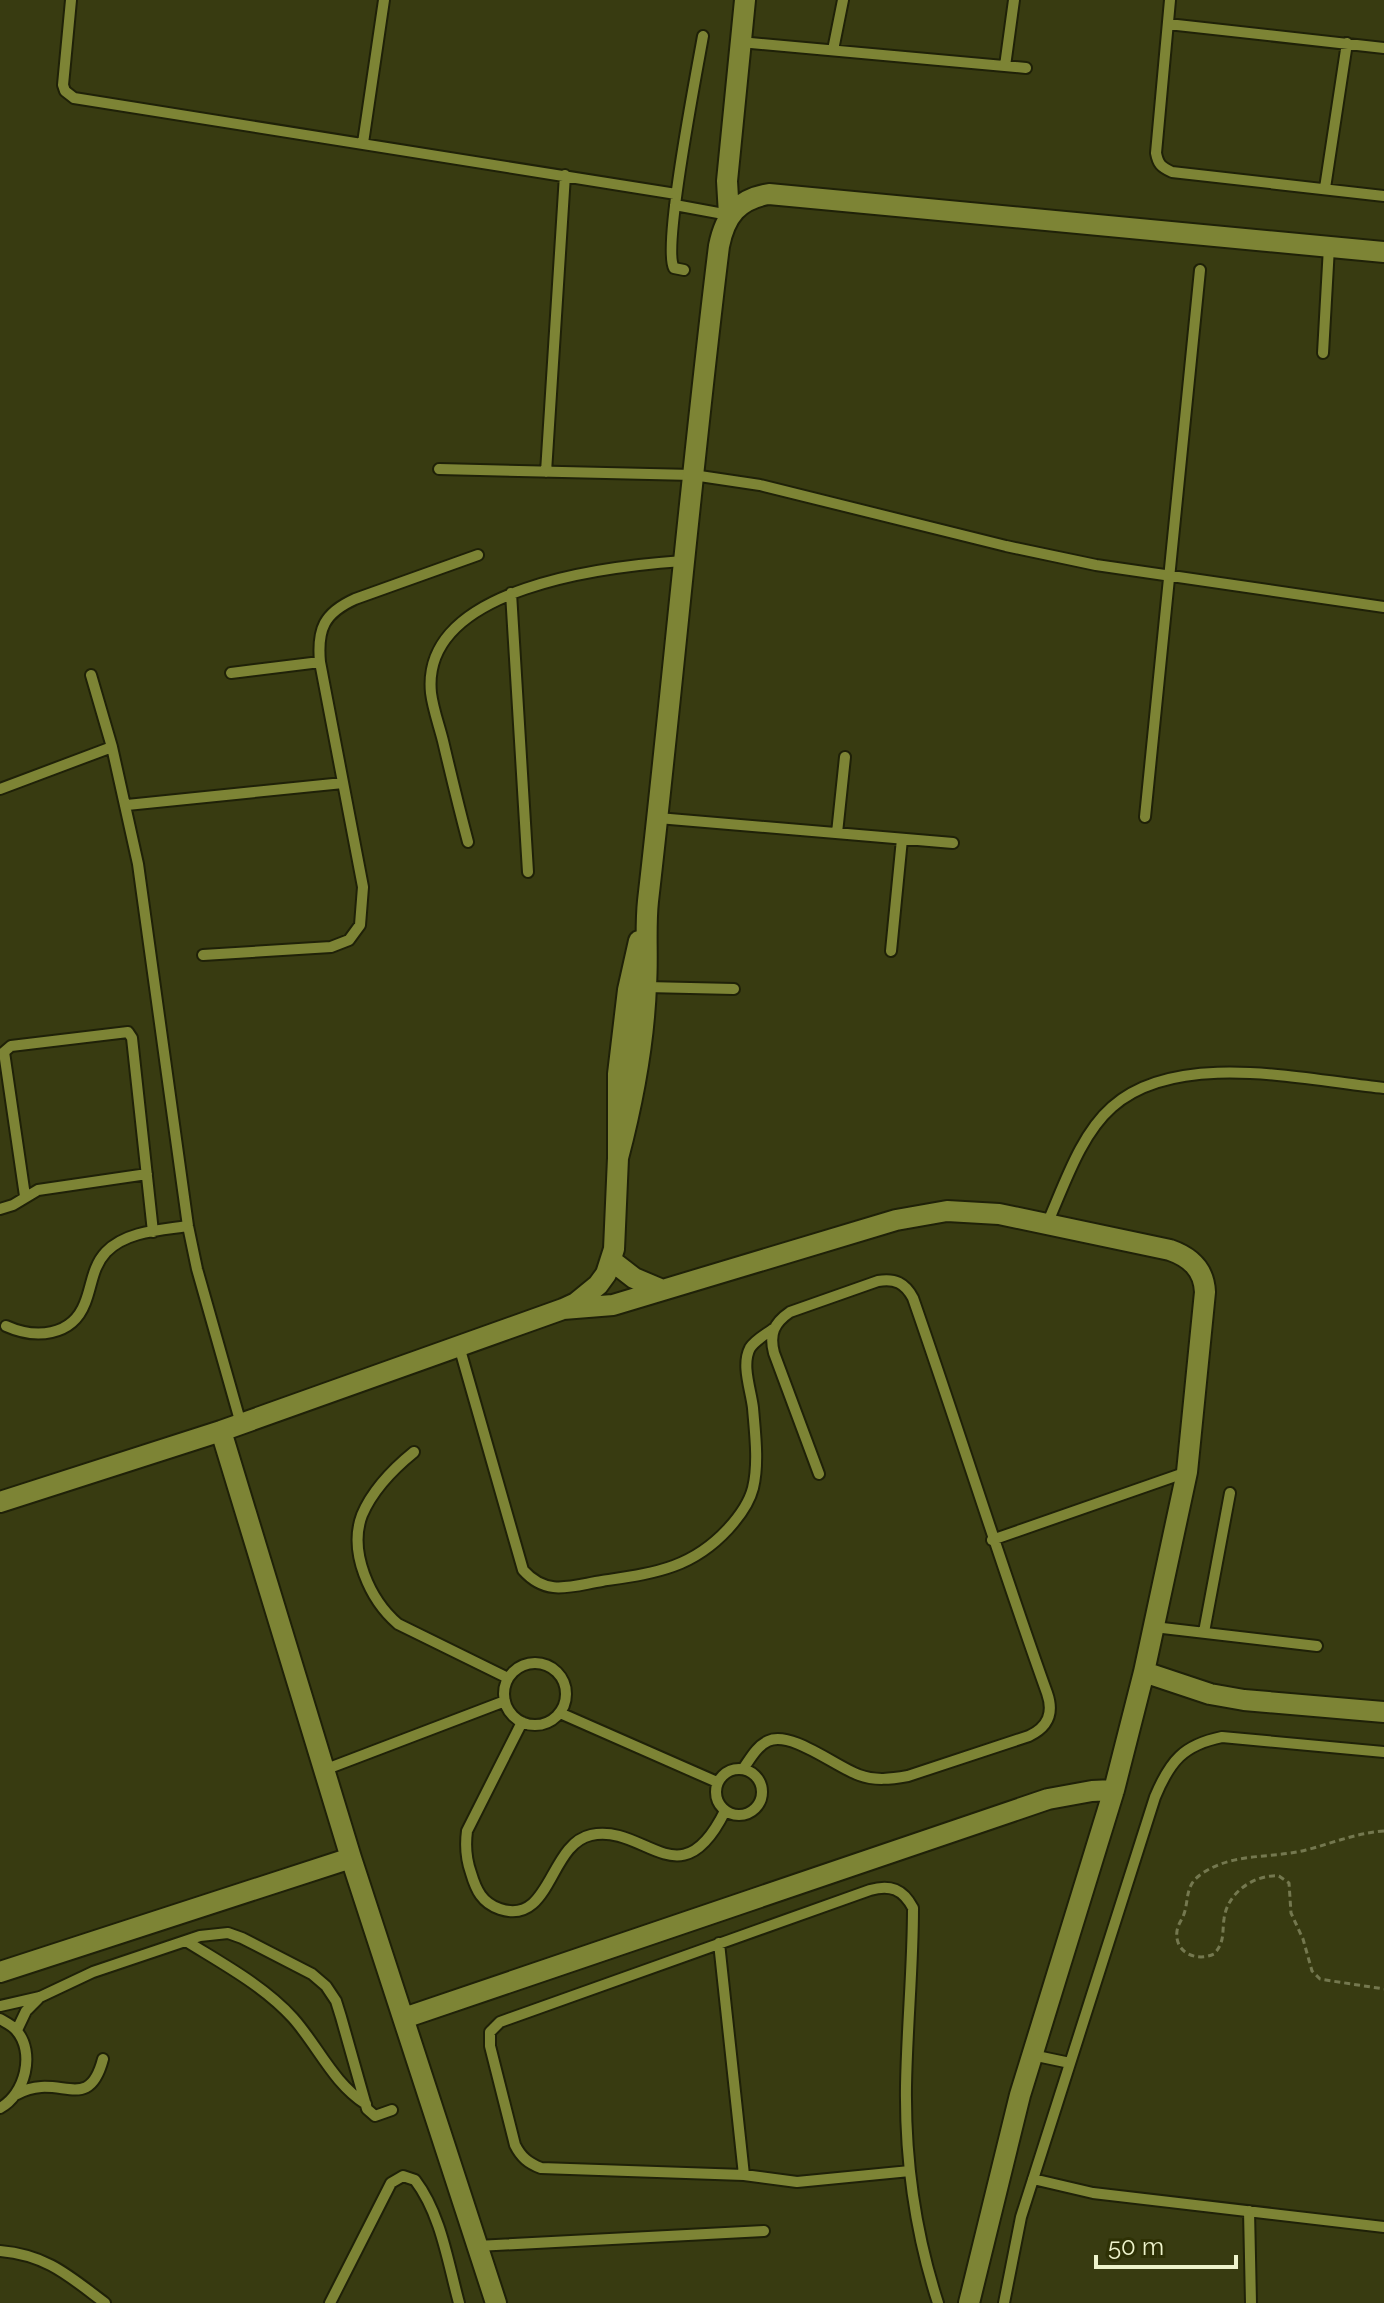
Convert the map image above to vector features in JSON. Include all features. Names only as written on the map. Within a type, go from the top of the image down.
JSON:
[{"type":"street","points":[[618,1158],[637,1073],[646,987],[646,917],[719,246],[729,215],[727,181],[745,0]]},
{"type":"street","points":[[729,215],[754,196],[769,194],[1384,252]]},
{"type":"street","points":[[0,1502],[241,1424],[563,1309],[587,1295],[598,1285],[612,1261],[616,1238],[617,1088],[621,1032],[646,917]]},
{"type":"street","points":[[563,1309],[613,1305],[921,1214],[973,1211],[1170,1250],[1190,1259],[1198,1267],[1205,1284],[1187,1472],[1144,1672],[1114,1790],[1005,2149],[969,2303]]},
{"type":"street","points":[[612,1261],[634,1278],[660,1289]]},
{"type":"street","points":[[221,1431],[351,1858],[496,2303]]},
{"type":"street","points":[[1144,1672],[1210,1694],[1244,1700],[1384,1712]]},
{"type":"street","points":[[404,2018],[1048,1799],[1081,1792],[1114,1790]]},
{"type":"street","points":[[0,1972],[351,1858]]},
{"type":"lane","points":[[71,0],[63,85],[69,96],[565,175],[729,215]]},
{"type":"lane","points":[[363,143],[384,0]]},
{"type":"lane","points":[[833,50],[843,0]]},
{"type":"lane","points":[[1005,66],[1014,0]]},
{"type":"lane","points":[[1170,0],[1157,163],[1172,172],[1384,196]]},
{"type":"lane","points":[[1168,24],[1384,48]]},
{"type":"lane","points":[[684,270],[674,268],[670,260],[676,200],[703,36]]},
{"type":"lane","points":[[740,42],[1026,68]]},
{"type":"lane","points":[[1325,188],[1347,43]]},
{"type":"lane","points":[[546,472],[565,175]]},
{"type":"lane","points":[[1323,353],[1329,247]]},
{"type":"lane","points":[[1145,817],[1200,270]]},
{"type":"lane","points":[[439,469],[693,475],[760,485],[1006,546],[1169,578],[1384,607]]},
{"type":"lane","points":[[203,955],[331,947],[349,940],[360,925],[363,887],[320,662],[318,642],[324,623],[337,607],[478,555]]},
{"type":"lane","points":[[468,842],[431,691],[435,658],[453,629],[480,608],[511,593],[584,573],[683,561]]},
{"type":"lane","points":[[511,593],[528,872]]},
{"type":"lane","points":[[231,673],[320,662]]},
{"type":"lane","points":[[91,675],[127,805],[148,928],[188,1226],[197,1269],[241,1424]]},
{"type":"lane","points":[[0,789],[112,747]]},
{"type":"lane","points":[[837,833],[845,757]]},
{"type":"lane","points":[[127,805],[343,783]]},
{"type":"lane","points":[[658,818],[953,843]]},
{"type":"lane","points":[[891,951],[902,839]]},
{"type":"lane","points":[[646,987],[734,989]]},
{"type":"lane","points":[[25,1196],[4,1057],[7,1048],[123,1032],[131,1034],[153,1232]]},
{"type":"lane","points":[[1047,1224],[1091,1132],[1110,1108],[1134,1090],[1148,1084],[1162,1079],[1258,1074],[1384,1088]]},
{"type":"lane","points":[[0,1209],[44,1188],[147,1174]]},
{"type":"lane","points":[[6,1326],[21,1333],[37,1335],[68,1325],[80,1314],[96,1266],[106,1251],[121,1241],[188,1226]]},
{"type":"lane","points":[[459,1346],[523,1570],[533,1582],[547,1588],[561,1588],[643,1575],[687,1562],[706,1550],[742,1514],[753,1488],[752,1400],[746,1361],[755,1342],[790,1312],[878,1281],[889,1279],[908,1289],[977,1480],[992,1540],[1051,1703],[1050,1714],[1038,1731],[908,1776],[890,1779],[858,1775],[785,1739],[767,1741],[743,1769]]},
{"type":"lane","points":[[773,1329],[771,1341],[774,1353],[819,1474]]},
{"type":"lane","points":[[414,1452],[393,1469],[361,1517],[358,1544],[363,1572],[385,1613],[398,1624],[508,1678]]},
{"type":"lane","points":[[992,1540],[1187,1472]]},
{"type":"lane","points":[[1204,1632],[1230,1493]]},
{"type":"lane","points":[[1154,1627],[1317,1646]]},
{"type":"lane","points":[[532,1663],[546,1665],[558,1673],[565,1686],[566,1700],[560,1713],[549,1722],[536,1726],[522,1722],[511,1714],[505,1701],[504,1689],[508,1678],[519,1668],[532,1663]]},
{"type":"lane","points":[[324,1770],[505,1701]]},
{"type":"lane","points":[[560,1713],[717,1782]]},
{"type":"lane","points":[[522,1722],[467,1831],[466,1856],[477,1892],[488,1904],[503,1911],[519,1911],[534,1903],[545,1890],[562,1855],[580,1838],[604,1833],[656,1852],[672,1855],[689,1853],[715,1833],[725,1811]]},
{"type":"lane","points":[[1004,2303],[1012,2255],[1033,2179],[1155,1797],[1173,1762],[1187,1749],[1222,1737],[1384,1752]]},
{"type":"lane","points":[[733,1769],[743,1769],[758,1779],[762,1797],[752,1812],[743,1815],[725,1811],[715,1793],[717,1782],[724,1774],[733,1769]]},
{"type":"lane","points":[[910,2171],[811,2182],[744,2175],[541,2168],[530,2164],[515,2145],[489,2039],[490,2032],[500,2022],[719,1943],[883,1886],[896,1888],[907,1896],[913,1908],[906,2086],[910,2171],[918,2230],[938,2303]]},
{"type":"lane","points":[[0,2006],[40,1997],[93,1972],[186,1941],[214,1933],[228,1933],[319,1980],[336,2001],[371,2114],[375,2116],[392,2110]]},
{"type":"lane","points":[[186,1941],[262,1990],[291,2016],[315,2045],[335,2077],[354,2097],[366,2104]]},
{"type":"lane","points":[[719,1943],[744,2175]]},
{"type":"lane","points":[[17,2030],[26,2011],[40,1997]]},
{"type":"lane","points":[[0,2019],[17,2030],[23,2042],[26,2069],[16,2095]]},
{"type":"lane","points":[[1032,2055],[1070,2063]]},
{"type":"lane","points":[[0,2108],[16,2095],[35,2086],[85,2089],[98,2076],[103,2059]]},
{"type":"lane","points":[[330,2303],[391,2183],[403,2176],[415,2180],[426,2199],[459,2303]]},
{"type":"lane","points":[[1033,2179],[1073,2190],[1384,2227]]},
{"type":"lane","points":[[1249,2211],[1251,2303]]},
{"type":"lane","points":[[477,2246],[764,2231]]},
{"type":"lane","points":[[0,2251],[23,2253],[54,2264],[105,2303]]},
{"type":"path","points":[[1384,1831],[1355,1835],[1295,1852],[1254,1856],[1206,1871],[1189,1888],[1185,1912],[1176,1933],[1177,1941],[1188,1955],[1206,1958],[1214,1954],[1223,1940],[1224,1918],[1234,1895],[1243,1886],[1257,1880],[1279,1876],[1289,1883],[1291,1913],[1299,1928],[1312,1971],[1320,1979],[1384,1989]]}]
